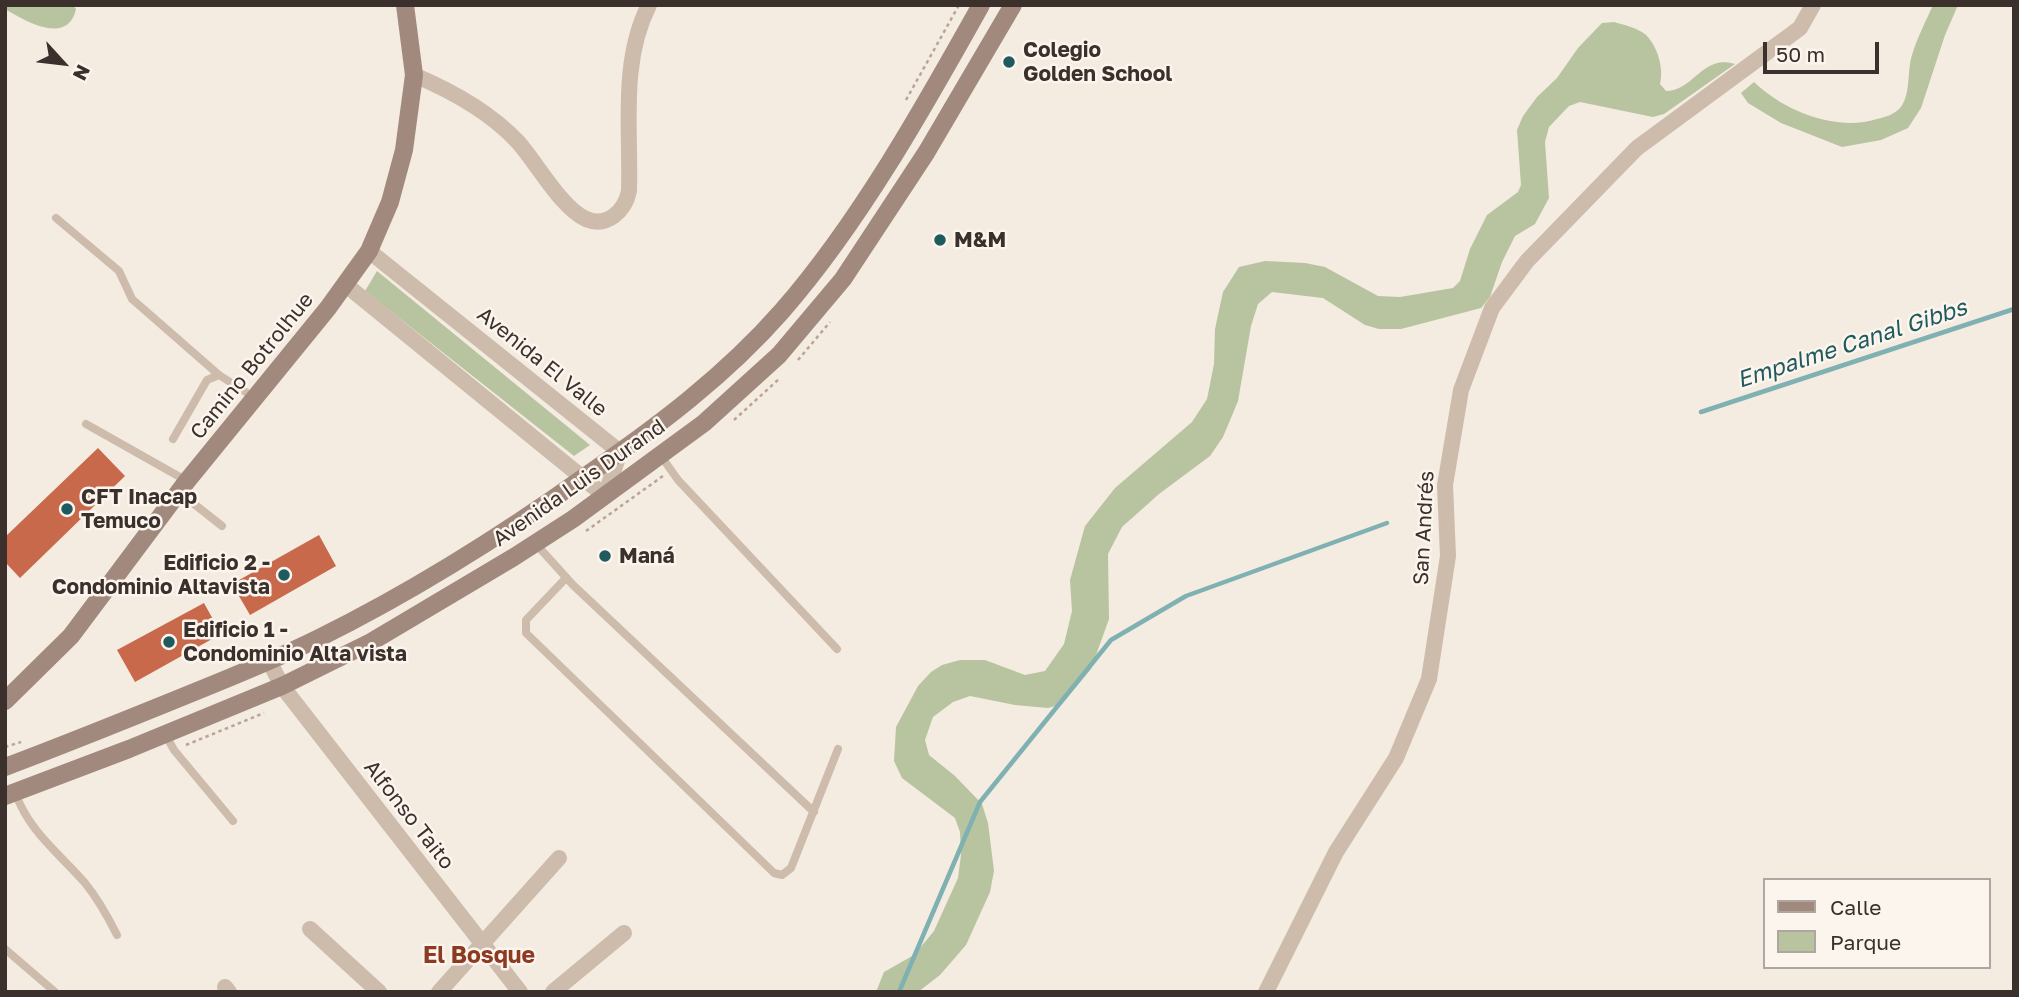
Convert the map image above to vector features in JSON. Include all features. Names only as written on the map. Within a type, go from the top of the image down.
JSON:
[{"type":"street","name":"Camino Botrolhue","points":[[5,701],[71,636],[183,486],[346,285],[369,251],[390,202],[404,150],[414,75],[405,5]]},
{"type":"street","points":[[414,75],[442,87],[482,112],[518,142],[571,208],[583,218],[605,220],[624,207],[629,191],[630,63],[639,26],[649,5]]},
{"type":"street","name":"Avenida Luis Durand","points":[[5,767],[119,724],[269,661],[327,634],[399,595],[499,534],[583,478],[712,381],[759,336],[802,288],[885,167],[981,5]]},
{"type":"street","name":"Avenida Luis Durand","points":[[10,794],[282,686],[371,642],[535,543],[661,456],[730,402],[802,331],[830,297],[926,153],[1013,5]]},
{"type":"street","name":"San Andrés","points":[[1266,992],[1336,852],[1396,758],[1429,679],[1448,556],[1445,485],[1447,472],[1461,390],[1492,308],[1527,261],[1637,148],[1800,28],[1813,5]]},
{"type":"street","name":"Avenida El Valle","points":[[369,251],[620,452]]},
{"type":"street","points":[[346,285],[605,496],[620,452]]},
{"type":"street","name":"Alfonso Taito","points":[[269,661],[282,686],[520,992]]},
{"type":"street","points":[[439,992],[559,858]]},
{"type":"street","points":[[310,929],[379,992]]},
{"type":"street","points":[[553,992],[624,933]]},
{"type":"lane","points":[[56,218],[120,271],[132,299],[219,375],[255,398]]},
{"type":"lane","points":[[173,439],[207,380],[219,375]]},
{"type":"lane","points":[[86,424],[183,486],[222,526]]},
{"type":"lane","points":[[661,456],[678,480],[837,649]]},
{"type":"lane","points":[[535,543],[565,578],[814,812]]},
{"type":"lane","points":[[565,578],[526,621],[526,633],[774,873],[782,875],[791,868],[838,749]]},
{"type":"lane","points":[[165,734],[174,750],[233,821]]},
{"type":"lane","points":[[10,794],[33,828],[85,884],[117,934]]},
{"type":"lane","points":[[5,949],[55,992]]},
{"type":"green space","points":[[5,5],[73,5],[76,9],[71,20],[64,26],[55,28],[23,19],[5,9]]},
{"type":"green space","points":[[1933,5],[1958,5],[1921,108],[1908,128],[1881,140],[1842,147],[1781,123],[1748,103],[1741,93],[1754,82],[1795,110],[1828,121],[1861,122],[1890,115],[1901,107],[1904,101],[1912,55]]},
{"type":"green space","points":[[1614,22],[1639,30],[1650,40],[1660,65],[1660,84],[1666,91],[1684,85],[1714,64],[1735,64],[1664,114],[1653,117],[1580,102],[1569,106],[1549,127],[1545,142],[1549,198],[1535,224],[1515,236],[1502,262],[1490,297],[1481,308],[1401,329],[1379,329],[1365,325],[1323,298],[1272,292],[1258,304],[1251,326],[1238,401],[1223,437],[1210,456],[1159,494],[1122,527],[1108,554],[1109,619],[1091,669],[1062,704],[1048,708],[970,696],[953,702],[933,717],[925,740],[929,755],[955,776],[982,804],[988,823],[994,871],[990,892],[966,945],[940,975],[918,992],[876,992],[884,972],[914,955],[934,931],[958,878],[960,832],[955,818],[902,778],[894,761],[896,727],[918,686],[942,665],[960,660],[985,660],[1025,675],[1045,671],[1064,644],[1072,611],[1070,580],[1085,526],[1115,488],[1192,422],[1207,399],[1214,364],[1215,329],[1223,292],[1239,267],[1265,261],[1325,267],[1378,296],[1400,297],[1453,288],[1460,281],[1470,249],[1487,215],[1518,192],[1521,185],[1517,130],[1523,116],[1537,97],[1557,78],[1578,48],[1602,23]]},
{"type":"green space","points":[[377,271],[590,445],[574,456],[365,291]]},
{"type":"building","points":[[98,448],[125,476],[20,578],[5,562],[5,537]]},
{"type":"building","name":"Edificio 2 - Condominio Altavista","points":[[319,535],[336,566],[250,615],[232,584]]},
{"type":"building","name":"Edificio 1 - Condominio Alta vista","points":[[204,603],[221,634],[135,682],[117,650]]},
{"type":"waterway","name":"Empalme Canal Gibbs","points":[[1701,412],[2014,309]]},
{"type":"waterway","name":"Empalme Canal Gibbs","points":[[899,992],[980,802],[1111,640],[1186,596],[1387,523]]},
{"type":"place","name":"Colegio Golden School","points":[[1009,62]]},
{"type":"place","name":"M&M","points":[[940,240]]},
{"type":"place","name":"CFT Inacap Temuco","points":[[67,509]]},
{"type":"place","name":"Maná","points":[[605,556]]},
{"type":"place","name":"Edificio 2 - Condominio Altavista","points":[[284,575]]},
{"type":"place","name":"Edificio 1 - Condominio Alta vista","points":[[169,642]]},
{"type":"district","name":"El Bosque","points":[[479,956]]}]
